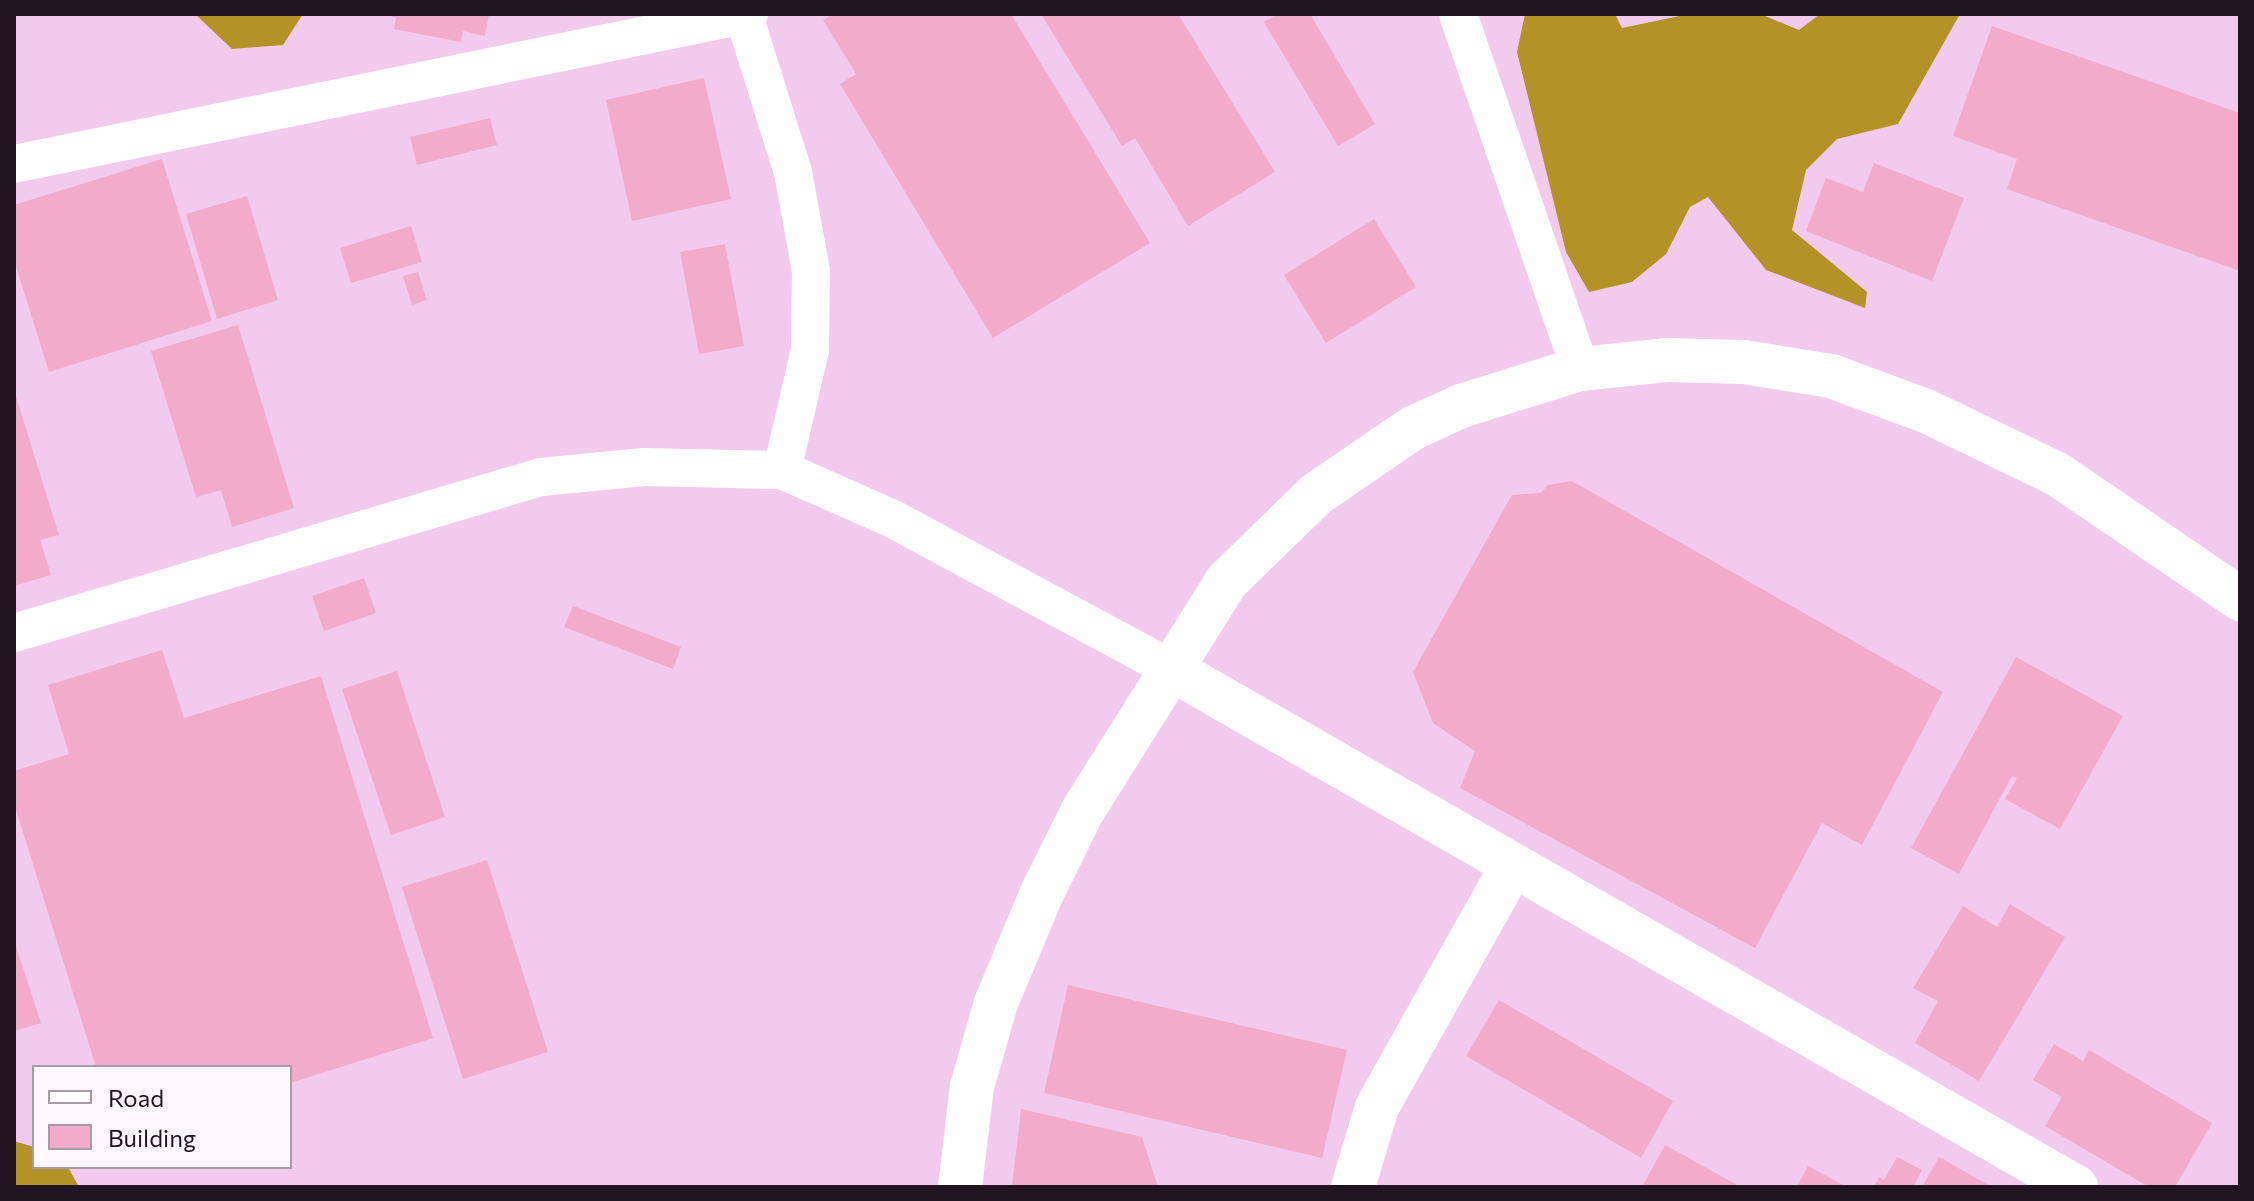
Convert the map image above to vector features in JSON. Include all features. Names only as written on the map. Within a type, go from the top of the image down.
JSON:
[{"type":"street","points":[[1458,14],[1580,369]]},
{"type":"street","points":[[14,164],[746,15],[793,172],[811,271],[810,350],[782,470]]},
{"type":"street","points":[[960,1187],[972,1087],[996,1003],[1082,812],[1226,582],[1315,495],[1413,428],[1524,383],[1580,369],[1667,360],[1744,362],[1831,376],[1877,391],[1995,441],[2057,474],[2240,599]]},
{"type":"street","points":[[14,633],[541,477],[645,467],[782,470],[893,519],[1171,669],[1511,868],[2076,1187]]},
{"type":"street","points":[[1353,1187],[1377,1107],[1511,868]]},
{"type":"shaded area","points":[[195,14],[303,14],[283,45],[232,49]]},
{"type":"shaded area","points":[[1525,14],[1615,14],[1622,28],[1689,14],[1765,16],[1799,30],[1820,14],[1960,14],[1898,124],[1837,139],[1806,170],[1792,230],[1867,292],[1865,308],[1766,270],[1708,197],[1690,207],[1666,254],[1632,282],[1589,292],[1566,252],[1517,52]]},
{"type":"shaded area","points":[[14,1141],[32,1146],[32,1169],[69,1169],[79,1187],[14,1187]]},
{"type":"building","points":[[386,14],[489,14],[485,36],[463,31],[461,42],[394,29],[396,18]]},
{"type":"building","points":[[833,14],[1011,14],[1150,243],[993,338],[840,84],[856,74],[823,20]]},
{"type":"building","points":[[1041,14],[1178,14],[1275,172],[1188,226],[1135,138],[1122,146]]},
{"type":"building","points":[[1278,14],[1310,14],[1375,124],[1338,146],[1264,22]]},
{"type":"building","points":[[1992,26],[2240,113],[2240,271],[2007,189],[2017,159],[1953,136]]},
{"type":"building","points":[[704,78],[731,199],[632,221],[606,100]]},
{"type":"building","points":[[490,118],[497,145],[417,165],[410,137]]},
{"type":"building","points":[[162,159],[212,321],[49,372],[14,260],[14,205]]},
{"type":"building","points":[[1874,163],[1964,198],[1932,281],[1806,231],[1826,178],[1863,192]]},
{"type":"building","points":[[247,196],[278,300],[217,319],[186,214]]},
{"type":"building","points":[[1374,219],[1416,287],[1326,343],[1284,275]]},
{"type":"building","points":[[411,226],[422,262],[351,283],[340,248]]},
{"type":"building","points":[[725,244],[744,346],[699,354],[680,252]]},
{"type":"building","points":[[418,272],[427,300],[412,305],[403,276]]},
{"type":"building","points":[[238,325],[294,508],[232,527],[221,490],[196,497],[151,351]]},
{"type":"building","points":[[14,390],[59,535],[40,540],[51,575],[14,586]]},
{"type":"building","points":[[1572,481],[1943,692],[1862,845],[1822,823],[1755,948],[1460,788],[1475,751],[1433,723],[1413,672],[1512,495],[1541,493],[1548,485]]},
{"type":"building","points":[[364,578],[376,613],[324,631],[312,596]]},
{"type":"building","points":[[573,606],[681,647],[673,669],[564,627]]},
{"type":"building","points":[[162,650],[184,718],[321,676],[433,1038],[292,1082],[292,1065],[95,1065],[14,803],[14,771],[69,754],[48,685]]},
{"type":"building","points":[[2016,657],[2123,716],[2060,829],[2005,799],[2017,778],[2012,776],[1959,874],[1911,848]]},
{"type":"building","points":[[397,671],[445,817],[391,835],[342,689]]},
{"type":"building","points":[[487,860],[548,1052],[463,1079],[402,887]]},
{"type":"building","points":[[2010,904],[2065,937],[1979,1081],[1915,1043],[1938,1001],[1913,988],[1963,906],[1997,927]]},
{"type":"building","points":[[14,940],[41,1023],[14,1031]]},
{"type":"building","points":[[1068,985],[1347,1050],[1322,1158],[1044,1093]]},
{"type":"building","points":[[1499,1000],[1673,1101],[1641,1158],[1466,1056]]},
{"type":"building","points":[[2054,1044],[2083,1061],[2089,1050],[2212,1123],[2175,1187],[2149,1187],[2045,1126],[2062,1097],[2033,1080]]},
{"type":"building","points":[[1021,1109],[1142,1137],[1158,1187],[1012,1187]]},
{"type":"building","points":[[1665,1145],[1741,1187],[1642,1187]]},
{"type":"building","points":[[1897,1157],[1922,1170],[1913,1187],[1874,1187],[1879,1177],[1884,1180]]},
{"type":"building","points":[[1939,1157],[1992,1187],[1922,1187]]},
{"type":"building","points":[[1808,1166],[1847,1187],[1797,1187]]}]
